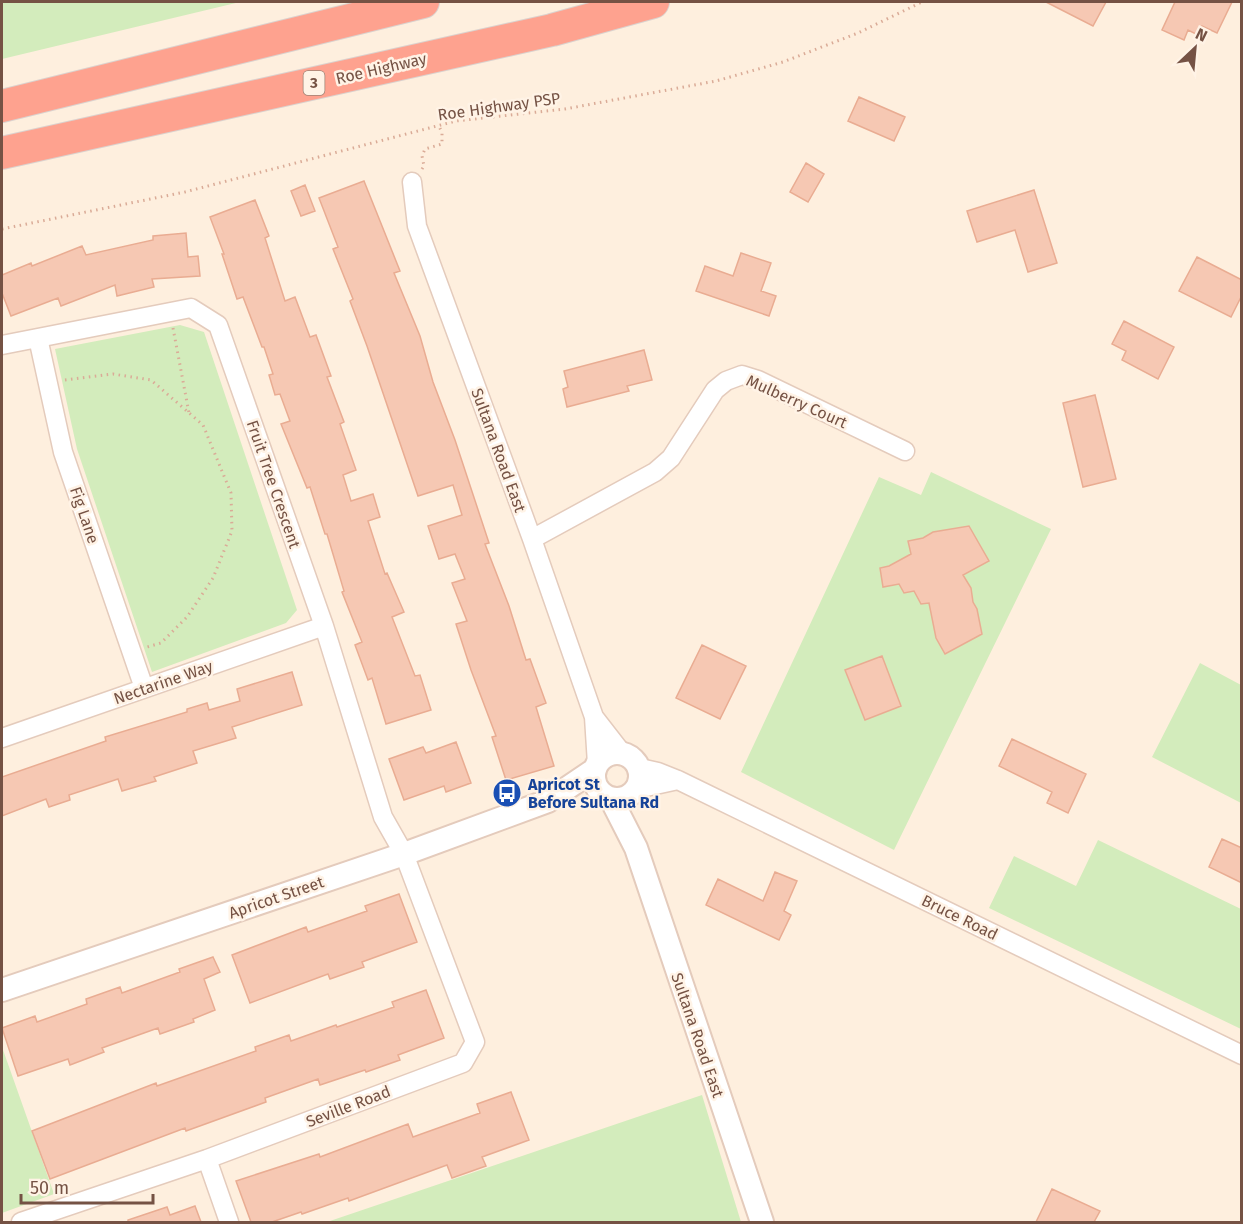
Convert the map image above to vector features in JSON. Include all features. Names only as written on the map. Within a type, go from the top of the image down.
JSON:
[{"type":"highway","points":[[2,106],[423,2]]},
{"type":"highway","name":"Roe Highway","points":[[2,153],[552,30],[653,2]]},
{"type":"street","name":"Sultana Road East","points":[[412,182],[417,226],[532,539],[594,717],[596,767]]},
{"type":"street","name":"Fruit Tree Crescent","points":[[2,345],[191,308],[218,325],[324,626],[383,817],[404,854]]},
{"type":"street","name":"Fig Lane","points":[[38,338],[63,452],[144,688]]},
{"type":"street","name":"Mulberry Court","points":[[532,539],[655,472],[671,458],[715,390],[726,381],[742,375],[758,380],[905,451]]},
{"type":"street","name":"Nectarine Way","points":[[2,738],[324,626]]},
{"type":"street","name":"Sultana Road East","points":[[594,717],[622,753]]},
{"type":"street","points":[[622,753],[629,756],[625,789],[597,787],[593,777],[596,767],[601,759],[610,754],[622,753]]},
{"type":"street","name":"Apricot Street","points":[[548,801],[596,767]]},
{"type":"street","name":"Bruce Road","points":[[625,789],[658,772],[678,780],[1242,1055]]},
{"type":"street","name":"Sultana Road East","points":[[625,789],[636,848],[762,1222]]},
{"type":"street","name":"Apricot Street","points":[[2,990],[404,854],[548,801],[625,789]]},
{"type":"street","name":"Seville Road","points":[[21,1222],[207,1159],[463,1063],[475,1042],[404,854]]},
{"type":"street","points":[[207,1159],[229,1222]]},
{"type":"path","name":"Roe Highway PSP","points":[[2,229],[185,192],[478,118],[565,109],[717,81],[783,62],[858,33],[922,2]]},
{"type":"path","points":[[412,182],[424,166],[422,156],[425,149],[442,144],[440,126]]},
{"type":"path","points":[[170,312],[189,413]]},
{"type":"path","points":[[48,382],[113,374],[151,380],[203,425],[231,493],[232,531],[213,578],[187,617],[161,643],[132,653]]},
{"type":"green space","points":[[2,2],[240,2],[2,59]]},
{"type":"green space","points":[[180,325],[204,332],[297,610],[286,623],[152,672],[77,449],[55,349]]},
{"type":"green space","points":[[931,472],[1051,529],[894,850],[741,772],[879,477],[921,495]]},
{"type":"green space","points":[[1200,663],[1241,685],[1241,803],[1152,757]]},
{"type":"green space","points":[[1098,840],[1241,909],[1241,1029],[989,908],[1014,856],[1076,886]]},
{"type":"green space","points":[[2,1047],[54,1194],[2,1213]]},
{"type":"green space","points":[[702,1095],[741,1222],[327,1222]]},
{"type":"building","points":[[1046,2],[1106,2],[1093,26]]},
{"type":"building","points":[[1175,2],[1232,2],[1217,33],[1202,26],[1198,35],[1188,30],[1184,40],[1162,30]]},
{"type":"building","points":[[859,97],[905,117],[894,141],[848,121]]},
{"type":"building","points":[[806,163],[824,174],[808,202],[790,192]]},
{"type":"building","points":[[364,181],[400,271],[394,273],[420,336],[433,382],[455,440],[489,543],[485,544],[509,606],[526,660],[530,659],[546,703],[536,707],[554,766],[506,780],[492,737],[496,736],[456,624],[467,621],[452,583],[465,579],[455,554],[439,559],[428,526],[462,515],[453,485],[418,496],[350,301],[353,299],[333,249],[338,247],[319,198]]},
{"type":"building","points":[[305,185],[315,211],[301,216],[291,191]]},
{"type":"building","points":[[1034,190],[1057,263],[1028,272],[1015,230],[977,242],[967,211]]},
{"type":"building","points":[[255,200],[269,236],[265,238],[285,301],[295,297],[310,337],[316,335],[331,376],[327,377],[344,422],[340,424],[356,470],[343,475],[351,501],[373,494],[380,517],[368,521],[385,574],[387,573],[404,612],[392,617],[415,676],[420,675],[431,710],[386,724],[372,678],[368,680],[355,645],[362,642],[342,592],[344,591],[327,534],[325,534],[310,487],[307,488],[281,424],[290,421],[280,394],[275,395],[269,375],[273,374],[243,297],[237,299],[210,217]]},
{"type":"building","points":[[186,233],[188,257],[198,256],[200,276],[152,279],[154,287],[117,296],[115,285],[61,306],[58,298],[11,316],[2,293],[2,275],[82,246],[86,255],[153,240],[153,236]]},
{"type":"building","points":[[741,253],[771,263],[761,291],[776,296],[769,316],[696,291],[705,266],[733,276]]},
{"type":"building","points":[[1197,257],[1242,280],[1242,295],[1231,317],[1179,291]]},
{"type":"building","points":[[1124,321],[1174,347],[1158,379],[1122,360],[1126,351],[1112,344]]},
{"type":"building","points":[[644,350],[652,380],[627,386],[629,391],[567,407],[563,389],[568,387],[564,371]]},
{"type":"building","points":[[1095,395],[1116,479],[1083,487],[1063,403]]},
{"type":"building","points":[[969,526],[989,561],[963,575],[971,588],[982,634],[945,654],[936,638],[929,603],[921,604],[914,591],[904,593],[899,584],[883,587],[880,568],[889,566],[911,554],[908,541],[923,538],[933,532]]},
{"type":"building","points":[[702,645],[746,666],[720,719],[676,698]]},
{"type":"building","points":[[882,656],[901,706],[865,720],[845,670]]},
{"type":"building","points":[[292,672],[302,705],[232,727],[236,738],[193,751],[197,763],[154,777],[156,781],[122,791],[118,779],[69,795],[70,800],[49,807],[46,799],[2,816],[2,777],[106,741],[105,737],[187,712],[187,709],[207,703],[209,710],[240,701],[237,689]]},
{"type":"building","points":[[1012,739],[1086,774],[1068,813],[1047,803],[1052,792],[999,766]]},
{"type":"building","points":[[456,742],[471,783],[446,792],[444,786],[404,800],[389,759],[423,747],[426,753]]},
{"type":"building","points":[[1222,839],[1242,848],[1242,883],[1209,867]]},
{"type":"building","points":[[775,872],[797,881],[784,911],[791,915],[779,940],[706,905],[718,879],[763,901]]},
{"type":"building","points":[[399,894],[417,942],[362,962],[364,967],[330,979],[328,974],[250,1003],[232,955],[306,927],[308,932],[367,911],[365,906]]},
{"type":"building","points":[[213,957],[220,972],[204,979],[215,1010],[193,1019],[194,1022],[160,1034],[158,1028],[102,1048],[104,1052],[70,1065],[68,1059],[18,1076],[2,1028],[35,1016],[37,1022],[87,1004],[86,999],[120,987],[122,993],[180,972],[179,969]]},
{"type":"building","points":[[426,990],[444,1038],[398,1055],[400,1060],[320,1085],[318,1079],[265,1098],[266,1102],[186,1131],[185,1128],[50,1179],[32,1131],[156,1083],[157,1086],[256,1051],[255,1047],[289,1035],[291,1041],[394,1007],[392,1002]]},
{"type":"building","points":[[511,1092],[529,1140],[482,1157],[486,1166],[452,1178],[447,1165],[349,1201],[348,1198],[272,1222],[251,1222],[236,1181],[319,1154],[320,1157],[408,1124],[413,1137],[480,1113],[477,1104]]},
{"type":"building","points":[[1052,1189],[1100,1211],[1094,1222],[1036,1222]]},
{"type":"building","points":[[195,1206],[201,1222],[128,1222],[128,1220],[167,1207],[170,1215]]},
{"type":"place","name":"Apricot St Before Sultana Rd","points":[[507,793]]}]
